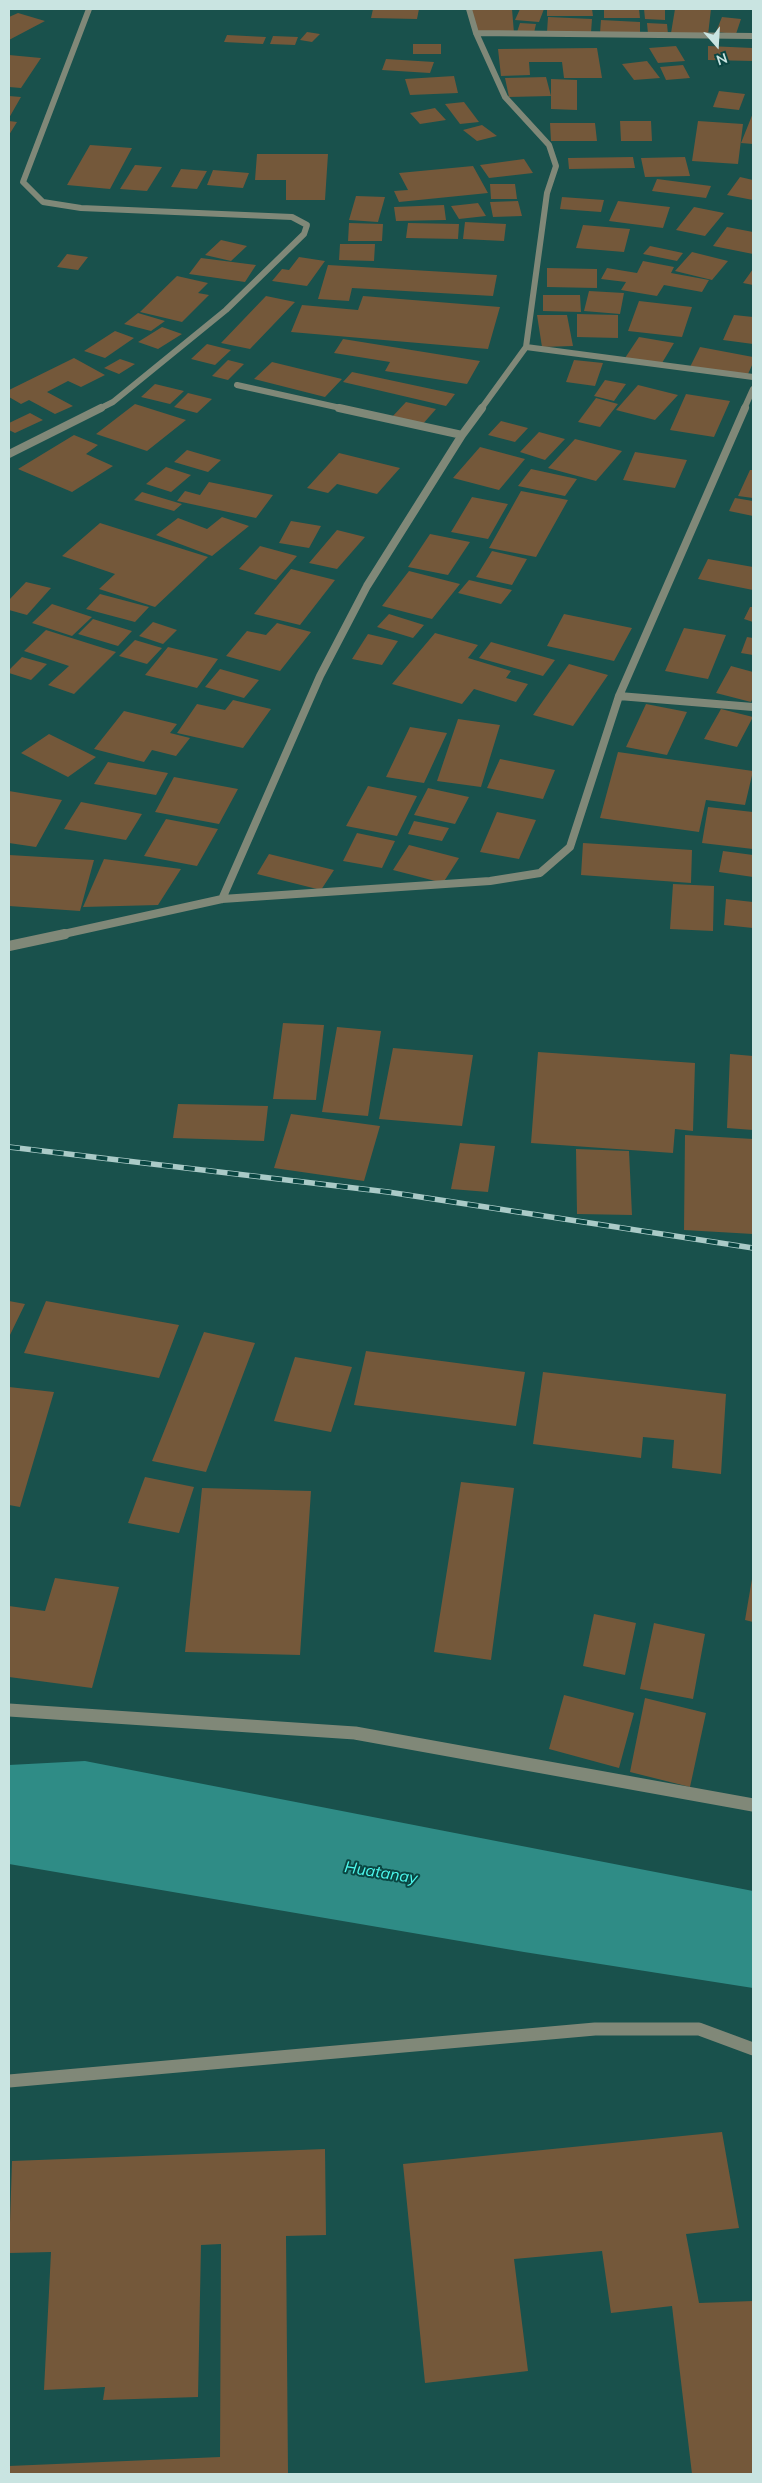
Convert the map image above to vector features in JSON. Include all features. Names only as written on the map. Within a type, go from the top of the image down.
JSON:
[{"type":"street","points":[[9,454],[113,402],[226,310],[304,234],[307,225],[292,217],[81,208],[43,202],[23,182],[89,9]]},
{"type":"street","points":[[222,899],[320,676],[367,586],[462,435],[526,347],[547,193],[556,166],[549,145],[518,113],[505,96],[476,32],[468,9]]},
{"type":"street","points":[[476,32],[753,36]]},
{"type":"street","points":[[526,347],[753,377]]},
{"type":"street","points":[[237,385],[462,435]]},
{"type":"street","points":[[9,946],[222,899],[490,881],[540,873],[570,847],[620,696],[753,389]]},
{"type":"street","points":[[620,696],[753,707]]},
{"type":"street","points":[[9,1710],[355,1733],[753,1805]]},
{"type":"street","points":[[9,2081],[595,2029],[700,2029],[753,2048]]},
{"type":"water","name":"Huatanay","points":[[85,1761],[753,1891],[753,1988],[524,1952],[9,1864],[9,1765]]},
{"type":"building","points":[[373,9],[419,9],[417,19],[371,18]]},
{"type":"building","points":[[471,9],[512,9],[514,33],[477,32]]},
{"type":"building","points":[[520,9],[544,9],[539,22],[515,20]]},
{"type":"building","points":[[547,9],[592,9],[593,16],[547,16]]},
{"type":"building","points":[[604,9],[639,9],[640,18],[604,18]]},
{"type":"building","points":[[644,9],[665,9],[665,20],[645,19]]},
{"type":"building","points":[[675,9],[711,9],[708,35],[671,33]]},
{"type":"building","points":[[18,13],[45,21],[9,40],[9,17]]},
{"type":"building","points":[[548,17],[592,19],[591,33],[547,32]]},
{"type":"building","points":[[722,17],[741,19],[736,34],[716,32]]},
{"type":"building","points":[[601,20],[640,22],[640,34],[600,33]]},
{"type":"building","points":[[520,23],[536,24],[534,33],[517,32]]},
{"type":"building","points":[[647,23],[667,24],[668,34],[648,34]]},
{"type":"building","points":[[307,32],[320,34],[312,42],[300,40]]},
{"type":"building","points":[[227,35],[266,37],[263,44],[224,42]]},
{"type":"building","points":[[273,36],[298,37],[295,45],[270,44]]},
{"type":"building","points":[[413,44],[441,44],[441,54],[413,54]]},
{"type":"building","points":[[676,46],[685,61],[658,63],[649,48]]},
{"type":"building","points":[[708,46],[753,48],[753,61],[708,60]]},
{"type":"building","points":[[597,48],[602,78],[564,78],[562,62],[529,62],[530,75],[501,76],[498,49]]},
{"type":"building","points":[[9,55],[41,58],[21,88],[9,87]]},
{"type":"building","points":[[386,59],[434,62],[430,73],[382,70]]},
{"type":"building","points":[[647,61],[660,78],[634,80],[622,64]]},
{"type":"building","points":[[683,65],[690,78],[666,80],[660,67]]},
{"type":"building","points":[[454,76],[458,93],[410,95],[405,79]]},
{"type":"building","points":[[546,77],[551,96],[509,97],[505,78]]},
{"type":"building","points":[[551,79],[577,80],[577,110],[551,109]]},
{"type":"building","points":[[719,91],[745,94],[739,110],[713,107]]},
{"type":"building","points":[[9,96],[21,97],[9,118]]},
{"type":"building","points":[[464,102],[479,122],[460,124],[445,104]]},
{"type":"building","points":[[435,108],[446,120],[420,124],[410,113]]},
{"type":"building","points":[[753,113],[753,144],[741,143]]},
{"type":"building","points":[[9,121],[17,122],[9,135]]},
{"type":"building","points":[[620,121],[651,121],[652,141],[621,141]]},
{"type":"building","points":[[698,121],[743,124],[738,164],[692,161]]},
{"type":"building","points":[[550,123],[595,123],[597,141],[551,141]]},
{"type":"building","points":[[482,125],[497,136],[477,141],[463,130]]},
{"type":"building","points":[[90,145],[132,148],[110,189],[67,185]]},
{"type":"building","points":[[257,154],[328,154],[325,200],[286,200],[286,180],[255,180]]},
{"type":"building","points":[[633,157],[635,168],[569,169],[568,158]]},
{"type":"building","points":[[685,157],[690,176],[645,177],[641,158]]},
{"type":"building","points":[[524,159],[533,173],[489,178],[480,165]]},
{"type":"building","points":[[135,165],[162,167],[147,191],[120,189]]},
{"type":"building","points":[[473,166],[488,193],[399,202],[394,191],[408,190],[399,173]]},
{"type":"building","points":[[181,169],[207,171],[197,189],[171,187]]},
{"type":"building","points":[[213,170],[249,173],[243,188],[207,185]]},
{"type":"building","points":[[740,177],[753,180],[753,200],[727,195]]},
{"type":"building","points":[[657,179],[711,186],[706,198],[652,191]]},
{"type":"building","points":[[490,184],[515,184],[517,199],[491,199]]},
{"type":"building","points":[[356,196],[385,197],[378,222],[349,220]]},
{"type":"building","points":[[562,197],[604,200],[601,212],[560,209]]},
{"type":"building","points":[[518,201],[522,216],[493,217],[490,202]]},
{"type":"building","points":[[618,201],[670,207],[663,228],[609,221]]},
{"type":"building","points":[[478,203],[486,216],[459,219],[451,206]]},
{"type":"building","points":[[444,205],[446,220],[396,221],[394,207]]},
{"type":"building","points":[[694,207],[724,213],[705,236],[676,230]]},
{"type":"building","points":[[465,222],[506,224],[504,241],[463,239]]},
{"type":"building","points":[[349,223],[383,224],[382,241],[348,241]]},
{"type":"building","points":[[408,223],[459,224],[458,239],[406,238]]},
{"type":"building","points":[[583,225],[630,229],[624,252],[576,248]]},
{"type":"building","points":[[727,227],[753,232],[753,254],[713,246]]},
{"type":"building","points":[[221,240],[247,246],[231,261],[205,255]]},
{"type":"building","points":[[340,244],[375,244],[374,261],[339,260]]},
{"type":"building","points":[[650,246],[683,253],[677,261],[643,254]]},
{"type":"building","points":[[692,252],[728,261],[712,280],[675,271]]},
{"type":"building","points":[[67,254],[88,257],[78,270],[57,267]]},
{"type":"building","points":[[299,257],[325,261],[307,286],[272,281],[282,269],[289,270]]},
{"type":"building","points":[[201,258],[256,265],[245,282],[189,274]]},
{"type":"building","points":[[643,261],[674,267],[671,273],[709,280],[702,292],[664,285],[657,296],[621,290],[626,282],[601,279],[607,268],[637,273]]},
{"type":"building","points":[[328,265],[497,275],[493,296],[352,288],[349,301],[318,299]]},
{"type":"building","points":[[547,268],[597,269],[597,288],[547,287]]},
{"type":"building","points":[[753,269],[753,285],[743,283]]},
{"type":"building","points":[[177,276],[208,283],[198,293],[209,295],[182,322],[140,312]]},
{"type":"building","points":[[589,291],[624,293],[620,314],[584,311]]},
{"type":"building","points":[[543,295],[580,295],[581,312],[543,311]]},
{"type":"building","points":[[266,296],[295,302],[250,349],[221,343]]},
{"type":"building","points":[[363,296],[500,307],[488,349],[291,332],[302,305],[358,310]]},
{"type":"building","points":[[639,301],[692,307],[682,337],[628,331]]},
{"type":"building","points":[[138,313],[165,321],[151,331],[124,324]]},
{"type":"building","points":[[577,314],[618,315],[618,338],[577,337]]},
{"type":"building","points":[[537,315],[567,315],[573,346],[542,347]]},
{"type":"building","points":[[734,315],[753,317],[753,344],[723,340]]},
{"type":"building","points":[[162,327],[182,334],[158,349],[138,342]]},
{"type":"building","points":[[115,331],[134,338],[105,358],[84,351]]},
{"type":"building","points":[[639,337],[674,343],[662,363],[625,358]]},
{"type":"building","points":[[343,339],[480,361],[467,384],[385,371],[390,362],[334,353]]},
{"type":"building","points":[[207,344],[231,350],[215,365],[191,359]]},
{"type":"building","points":[[700,347],[753,357],[753,363],[748,374],[690,367]]},
{"type":"building","points":[[74,358],[105,375],[81,387],[68,381],[47,392],[73,406],[55,414],[29,400],[21,404],[9,397],[9,390]]},
{"type":"building","points":[[120,359],[135,364],[119,374],[104,368]]},
{"type":"building","points":[[228,360],[244,364],[228,380],[212,376]]},
{"type":"building","points":[[574,360],[603,363],[595,386],[566,382]]},
{"type":"building","points":[[272,362],[342,379],[325,397],[254,379]]},
{"type":"building","points":[[352,372],[455,394],[446,406],[343,382]]},
{"type":"building","points":[[605,380],[626,384],[614,401],[594,396]]},
{"type":"building","points":[[155,384],[184,391],[170,404],[141,397]]},
{"type":"building","points":[[638,385],[678,395],[655,420],[616,410]]},
{"type":"building","points":[[188,393],[212,399],[197,413],[174,407]]},
{"type":"building","points":[[686,394],[730,401],[714,437],[670,430]]},
{"type":"building","points":[[596,398],[618,404],[600,427],[578,422]]},
{"type":"building","points":[[406,402],[436,409],[422,425],[392,417]]},
{"type":"building","points":[[135,404],[186,420],[147,451],[96,434]]},
{"type":"building","points":[[30,413],[43,420],[15,433],[9,430],[9,423]]},
{"type":"building","points":[[501,421],[528,428],[515,442],[488,435]]},
{"type":"building","points":[[539,432],[565,439],[545,460],[520,452]]},
{"type":"building","points":[[74,435],[98,445],[86,454],[113,466],[72,492],[18,469]]},
{"type":"building","points":[[575,439],[622,451],[596,481],[548,468]]},
{"type":"building","points":[[480,447],[525,459],[499,490],[453,478]]},
{"type":"building","points":[[187,450],[221,460],[208,472],[174,462]]},
{"type":"building","points":[[635,452],[687,460],[675,488],[623,480]]},
{"type":"building","points":[[339,453],[400,468],[377,494],[337,484],[328,493],[307,488]]},
{"type":"building","points":[[166,467],[191,475],[171,492],[146,484]]},
{"type":"building","points":[[531,469],[577,479],[565,496],[518,486]]},
{"type":"building","points":[[750,470],[753,470],[753,498],[738,496]]},
{"type":"building","points":[[209,482],[273,495],[256,518],[177,501],[185,491],[200,495]]},
{"type":"building","points":[[521,491],[568,500],[536,557],[489,548]]},
{"type":"building","points":[[142,492],[182,504],[174,511],[134,500]]},
{"type":"building","points":[[472,497],[508,504],[488,539],[451,532]]},
{"type":"building","points":[[735,498],[753,501],[753,516],[729,511]]},
{"type":"building","points":[[222,517],[249,526],[212,556],[156,535],[178,518],[207,529]]},
{"type":"building","points":[[291,521],[321,526],[309,548],[279,543]]},
{"type":"building","points":[[100,523],[208,557],[155,607],[99,589],[115,574],[62,556]]},
{"type":"building","points":[[337,530],[365,537],[337,569],[309,563]]},
{"type":"building","points":[[430,534],[470,542],[448,575],[408,567]]},
{"type":"building","points":[[260,546],[297,556],[276,580],[239,569]]},
{"type":"building","points":[[492,551],[527,559],[512,585],[476,577]]},
{"type":"building","points":[[708,559],[753,567],[753,590],[698,579]]},
{"type":"building","points":[[291,569],[335,580],[300,625],[254,614]]},
{"type":"building","points":[[409,571],[460,584],[432,619],[382,606]]},
{"type":"building","points":[[469,580],[512,590],[501,604],[458,593]]},
{"type":"building","points":[[26,582],[51,588],[27,615],[9,610],[9,600]]},
{"type":"building","points":[[100,594],[149,607],[135,622],[86,609]]},
{"type":"building","points":[[52,604],[92,617],[72,636],[32,623]]},
{"type":"building","points":[[750,607],[753,607],[753,622],[744,619]]},
{"type":"building","points":[[389,614],[424,625],[413,638],[377,627]]},
{"type":"building","points":[[564,614],[632,628],[614,661],[547,646]]},
{"type":"building","points":[[93,619],[132,631],[118,646],[78,634]]},
{"type":"building","points":[[153,622],[177,630],[163,644],[139,636]]},
{"type":"building","points":[[277,623],[311,632],[280,671],[226,656],[247,631],[266,635]]},
{"type":"building","points":[[684,628],[726,635],[708,679],[665,671]]},
{"type":"building","points":[[46,630],[116,652],[74,694],[48,685],[69,666],[24,651]]},
{"type":"building","points":[[435,633],[478,645],[468,658],[511,671],[506,678],[528,684],[516,702],[474,689],[462,704],[392,684]]},
{"type":"building","points":[[368,634],[398,641],[382,665],[352,659]]},
{"type":"building","points":[[747,637],[753,638],[753,655],[741,653]]},
{"type":"building","points":[[135,640],[162,648],[147,664],[119,656]]},
{"type":"building","points":[[491,642],[555,660],[543,676],[479,658]]},
{"type":"building","points":[[168,647],[218,659],[197,688],[145,675]]},
{"type":"building","points":[[22,657],[47,664],[31,680],[9,673],[9,670]]},
{"type":"building","points":[[569,664],[608,675],[573,726],[533,715]]},
{"type":"building","points":[[731,666],[753,672],[753,697],[751,702],[716,693]]},
{"type":"building","points":[[220,669],[259,680],[244,698],[205,687]]},
{"type":"building","points":[[233,700],[271,709],[243,748],[177,733],[197,704],[225,710]]},
{"type":"building","points":[[646,704],[687,712],[667,755],[626,747]]},
{"type":"building","points":[[721,709],[753,717],[737,747],[704,739]]},
{"type":"building","points":[[124,711],[177,724],[170,733],[190,738],[176,756],[152,750],[144,762],[94,749]]},
{"type":"building","points":[[458,719],[500,725],[481,787],[437,781]]},
{"type":"building","points":[[410,727],[447,733],[424,783],[386,777]]},
{"type":"building","points":[[49,734],[96,757],[68,777],[21,753]]},
{"type":"building","points":[[618,752],[753,771],[745,805],[706,800],[699,832],[600,818]]},
{"type":"building","points":[[500,759],[555,770],[543,799],[487,788]]},
{"type":"building","points":[[108,762],[168,773],[156,795],[94,784]]},
{"type":"building","points":[[174,777],[238,789],[219,824],[155,812]]},
{"type":"building","points":[[368,786],[417,796],[397,836],[346,826]]},
{"type":"building","points":[[428,788],[469,797],[455,824],[414,815]]},
{"type":"building","points":[[9,791],[62,800],[36,847],[9,843]]},
{"type":"building","points":[[81,802],[142,814],[126,840],[64,829]]},
{"type":"building","points":[[708,807],[753,812],[753,849],[702,843]]},
{"type":"building","points":[[497,812],[536,820],[519,859],[480,852]]},
{"type":"building","points":[[166,819],[218,829],[197,866],[144,856]]},
{"type":"building","points":[[414,821],[449,828],[442,841],[408,834]]},
{"type":"building","points":[[357,833],[395,841],[382,868],[343,861]]},
{"type":"building","points":[[583,843],[692,850],[691,883],[581,875]]},
{"type":"building","points":[[409,845],[459,858],[443,883],[393,870]]},
{"type":"building","points":[[723,851],[753,855],[753,877],[719,872]]},
{"type":"building","points":[[269,854],[334,870],[321,890],[257,874]]},
{"type":"building","points":[[9,855],[94,860],[80,911],[9,906]]},
{"type":"building","points":[[104,859],[181,869],[158,905],[83,907]]},
{"type":"building","points":[[673,884],[714,886],[713,931],[670,929]]},
{"type":"building","points":[[726,899],[753,902],[753,928],[724,925]]},
{"type":"building","points":[[283,1023],[324,1025],[316,1100],[273,1099]]},
{"type":"building","points":[[337,1027],[381,1031],[368,1116],[322,1112]]},
{"type":"building","points":[[393,1048],[473,1055],[462,1126],[379,1119]]},
{"type":"building","points":[[538,1052],[695,1063],[693,1131],[675,1129],[673,1153],[531,1143]]},
{"type":"building","points":[[730,1054],[753,1056],[753,1130],[727,1128]]},
{"type":"building","points":[[178,1104],[268,1106],[264,1141],[173,1138]]},
{"type":"building","points":[[291,1114],[380,1126],[364,1181],[274,1168]]},
{"type":"building","points":[[685,1135],[753,1139],[753,1234],[684,1230]]},
{"type":"building","points":[[460,1143],[495,1146],[488,1192],[451,1189]]},
{"type":"building","points":[[576,1149],[629,1151],[632,1215],[577,1214]]},
{"type":"building","points":[[9,1301],[25,1304],[9,1337]]},
{"type":"building","points":[[46,1301],[179,1325],[159,1378],[24,1353]]},
{"type":"building","points":[[204,1332],[255,1343],[206,1472],[152,1461]]},
{"type":"building","points":[[366,1351],[525,1372],[516,1426],[354,1405]]},
{"type":"building","points":[[295,1357],[352,1367],[331,1432],[274,1421]]},
{"type":"building","points":[[543,1372],[726,1394],[721,1474],[672,1468],[674,1440],[643,1437],[641,1458],[533,1444]]},
{"type":"building","points":[[9,1387],[54,1392],[20,1507],[9,1505]]},
{"type":"building","points":[[145,1477],[194,1487],[179,1533],[128,1523]]},
{"type":"building","points":[[461,1482],[514,1488],[491,1660],[434,1652]]},
{"type":"building","points":[[202,1488],[311,1491],[300,1655],[185,1652]]},
{"type":"building","points":[[55,1578],[119,1587],[92,1688],[9,1677],[9,1606],[45,1611]]},
{"type":"building","points":[[753,1579],[753,1622],[745,1620]]},
{"type":"building","points":[[594,1614],[636,1623],[625,1675],[583,1666]]},
{"type":"building","points":[[654,1623],[705,1634],[693,1699],[640,1689]]},
{"type":"building","points":[[564,1695],[634,1713],[619,1768],[549,1749]]},
{"type":"building","points":[[645,1698],[706,1713],[690,1787],[630,1772]]},
{"type":"building","points":[[722,2132],[739,2228],[686,2234],[699,2303],[753,2301],[753,2474],[692,2474],[672,2306],[611,2313],[602,2251],[514,2259],[528,2371],[425,2383],[403,2164]]},
{"type":"building","points":[[325,2149],[326,2235],[286,2236],[288,2474],[9,2474],[9,2466],[220,2457],[221,2244],[201,2245],[198,2397],[103,2400],[105,2387],[44,2390],[51,2252],[9,2253],[12,2161]]},
{"type":"railway","points":[[9,1147],[388,1192],[753,1248]]}]
